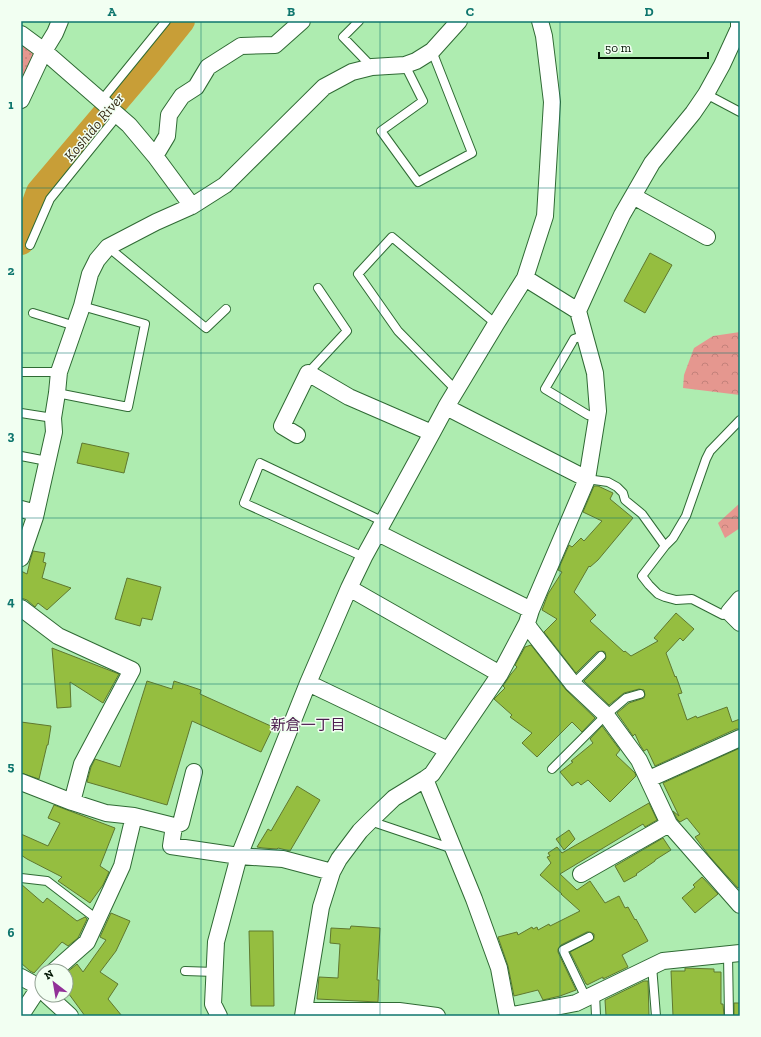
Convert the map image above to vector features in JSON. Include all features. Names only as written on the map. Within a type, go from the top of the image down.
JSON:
[{"type":"street","points":[[21,100],[44,51],[55,34],[60,21]]},
{"type":"street","points":[[155,156],[167,136],[169,115],[182,96],[196,86],[208,67],[241,46],[275,45],[302,21]]},
{"type":"street","points":[[21,558],[29,511],[47,461],[54,432],[53,418],[58,393],[59,372],[82,306],[90,274],[97,260],[108,246],[192,206],[225,185],[324,87],[352,72],[372,67],[405,65],[416,61],[432,51],[459,21]]},
{"type":"street","points":[[219,1016],[213,1004],[216,942],[239,856],[308,684],[349,588],[364,557],[446,407],[496,324],[526,278],[545,216],[552,102],[544,36],[540,21]]},
{"type":"street","points":[[437,1016],[400,1011],[304,1014],[321,907],[332,872],[343,853],[360,831],[394,798],[432,774],[500,674],[529,616],[587,479],[597,417],[598,410],[595,373],[578,311],[622,215],[652,163],[693,113],[706,94],[722,65],[739,28],[739,21]]},
{"type":"street","points":[[21,34],[44,51],[129,125],[155,156],[192,206]]},
{"type":"street","points":[[633,196],[707,237]]},
{"type":"street","points":[[526,278],[578,311]]},
{"type":"street","points":[[297,435],[282,426],[308,373],[349,397],[432,434]]},
{"type":"street","points":[[446,407],[587,479]]},
{"type":"street","points":[[381,527],[529,616]]},
{"type":"street","points":[[349,588],[500,674]]},
{"type":"street","points":[[734,617],[740,598]]},
{"type":"street","points":[[21,608],[58,636],[132,670],[82,764],[72,802]]},
{"type":"street","points":[[529,616],[530,629],[573,684],[606,715],[639,760],[670,824],[740,905]]},
{"type":"street","points":[[308,684],[448,750]]},
{"type":"street","points":[[649,779],[740,738]]},
{"type":"street","points":[[21,782],[72,802],[106,813],[134,816],[174,826],[181,823],[194,772]]},
{"type":"street","points":[[425,779],[474,899],[499,968],[508,1016],[576,1003],[663,961],[734,954]]},
{"type":"street","points":[[63,963],[87,942],[98,920],[122,866],[134,816]]},
{"type":"street","points":[[581,874],[670,824]]},
{"type":"street","points":[[174,826],[171,846],[239,856],[283,859],[332,872]]},
{"type":"street","points":[[21,976],[34,984]]},
{"type":"street","points":[[21,1015],[34,1000]]},
{"type":"street","points":[[57,1003],[70,1016]]},
{"type":"lane","points":[[101,101],[166,21]]},
{"type":"lane","points":[[359,21],[343,37],[372,67]]},
{"type":"lane","points":[[405,65],[422,101],[381,131],[418,182],[472,154],[432,51]]},
{"type":"lane","points":[[706,94],[740,112]]},
{"type":"lane","points":[[30,245],[50,199],[118,115]]},
{"type":"lane","points":[[456,390],[398,331],[358,274],[392,237],[496,324]]},
{"type":"lane","points":[[108,246],[206,328],[226,309]]},
{"type":"lane","points":[[308,373],[347,331],[318,288]]},
{"type":"lane","points":[[58,393],[128,407],[145,324],[82,306]]},
{"type":"lane","points":[[33,312],[75,326]]},
{"type":"lane","points":[[585,335],[574,339],[545,389],[588,415],[597,417]]},
{"type":"lane","points":[[23,372],[59,372]]},
{"type":"lane","points":[[21,413],[53,418]]},
{"type":"lane","points":[[734,617],[723,615],[692,599],[676,600],[658,594],[642,576],[672,538],[686,516],[710,451],[740,420]]},
{"type":"lane","points":[[21,456],[47,461]]},
{"type":"lane","points":[[364,557],[244,503],[260,463],[381,527]]},
{"type":"lane","points":[[587,479],[608,482],[617,487],[623,493],[625,500],[642,514],[665,546]]},
{"type":"lane","points":[[573,684],[601,656]]},
{"type":"lane","points":[[552,769],[606,715],[626,698],[640,694]]},
{"type":"lane","points":[[370,821],[454,849]]},
{"type":"lane","points":[[21,878],[47,881],[98,920]]},
{"type":"lane","points":[[589,937],[563,950],[590,996],[596,1016]]},
{"type":"lane","points":[[729,1016],[734,954]]},
{"type":"lane","points":[[652,966],[656,1016]]},
{"type":"lane","points":[[185,971],[215,972]]},
{"type":"green space","points":[[21,39],[36,51],[21,81]]},
{"type":"green space","points":[[740,332],[740,395],[683,388],[684,375],[694,348],[713,336]]},
{"type":"green space","points":[[740,503],[740,528],[725,538],[718,523]]},
{"type":"building","points":[[650,253],[672,265],[645,313],[624,301]]},
{"type":"building","points":[[82,443],[129,453],[124,473],[77,463]]},
{"type":"building","points":[[594,486],[598,486],[613,493],[610,499],[633,518],[598,560],[590,567],[589,566],[574,592],[596,615],[590,621],[624,652],[625,651],[631,656],[658,641],[654,638],[676,613],[694,629],[683,641],[680,638],[666,653],[682,693],[678,694],[687,720],[727,707],[732,722],[740,719],[740,729],[736,729],[655,766],[647,749],[644,751],[635,734],[633,736],[617,713],[629,703],[644,698],[644,690],[639,689],[624,693],[609,705],[584,681],[605,660],[605,652],[597,652],[576,673],[544,632],[557,619],[542,610],[548,594],[562,572],[558,570],[569,545],[572,547],[581,538],[584,541],[602,521],[583,512]]},
{"type":"building","points":[[33,551],[45,553],[43,562],[46,563],[42,578],[71,588],[47,610],[38,603],[35,607],[27,600],[21,598],[21,571],[27,574]]},
{"type":"building","points":[[127,578],[161,587],[152,620],[142,618],[140,626],[115,619]]},
{"type":"building","points":[[531,645],[566,690],[595,718],[582,732],[572,722],[537,757],[522,743],[532,733],[510,717],[512,715],[494,699],[505,688],[503,686],[517,667],[515,665],[525,647]]},
{"type":"building","points":[[52,648],[119,674],[103,703],[70,682],[71,707],[57,708]]},
{"type":"building","points":[[147,681],[172,689],[174,681],[201,690],[200,694],[273,727],[261,752],[192,721],[167,805],[87,782],[95,759],[120,767]]},
{"type":"building","points":[[21,722],[51,726],[48,745],[39,779],[21,773]]},
{"type":"building","points":[[602,726],[620,750],[616,755],[635,773],[636,776],[610,802],[588,780],[581,785],[578,782],[572,786],[560,772],[593,743],[590,739]]},
{"type":"building","points":[[740,748],[740,886],[738,888],[710,857],[695,837],[700,834],[687,818],[680,822],[677,819],[673,811],[679,816],[663,783]]},
{"type":"building","points":[[297,786],[320,800],[290,851],[278,848],[257,847],[268,829],[271,831]]},
{"type":"building","points":[[649,803],[657,820],[645,827],[643,824],[560,874],[577,890],[590,881],[605,903],[619,896],[625,908],[628,907],[635,920],[636,919],[648,941],[622,955],[628,967],[587,985],[570,952],[593,940],[594,934],[587,932],[561,945],[558,949],[558,952],[576,990],[543,1000],[538,990],[514,996],[508,966],[498,937],[517,932],[518,935],[532,927],[533,929],[537,927],[538,930],[549,924],[550,926],[580,911],[540,875],[551,863],[547,857],[550,856],[548,853],[557,847],[562,853]]},
{"type":"building","points":[[54,805],[115,828],[100,866],[109,872],[103,885],[90,903],[58,881],[62,877],[21,855],[21,834],[48,846],[60,823],[48,818]]},
{"type":"building","points":[[569,830],[575,839],[564,850],[556,839]]},
{"type":"building","points":[[663,838],[671,850],[655,860],[636,874],[637,875],[624,882],[615,866]]},
{"type":"building","points":[[702,877],[718,894],[695,913],[682,898],[695,887],[693,885]]},
{"type":"building","points":[[21,884],[43,903],[47,898],[77,921],[85,917],[87,919],[78,938],[68,946],[62,942],[43,963],[34,963],[34,973],[21,963]]},
{"type":"building","points":[[111,913],[130,921],[116,951],[100,972],[118,984],[108,999],[122,1016],[85,1016],[74,1001],[74,966],[77,964],[83,972],[106,940],[100,937]]},
{"type":"building","points":[[351,926],[380,928],[377,980],[379,980],[378,1002],[317,999],[319,977],[338,978],[340,944],[330,943],[331,928],[350,929]]},
{"type":"building","points":[[249,931],[273,931],[274,1006],[251,1006]]},
{"type":"building","points":[[685,968],[714,969],[714,972],[721,972],[721,1004],[723,1004],[724,1016],[673,1016],[671,971],[685,971]]},
{"type":"building","points":[[644,981],[648,981],[649,1016],[606,1016],[605,1000]]},
{"type":"building","points":[[734,1003],[740,1003],[740,1016],[734,1016]]},
{"type":"waterway","name":"Koshido River","points":[[21,242],[39,192],[182,21]]},
{"type":"district","name":"新倉一丁目","points":[[308,725]]}]
